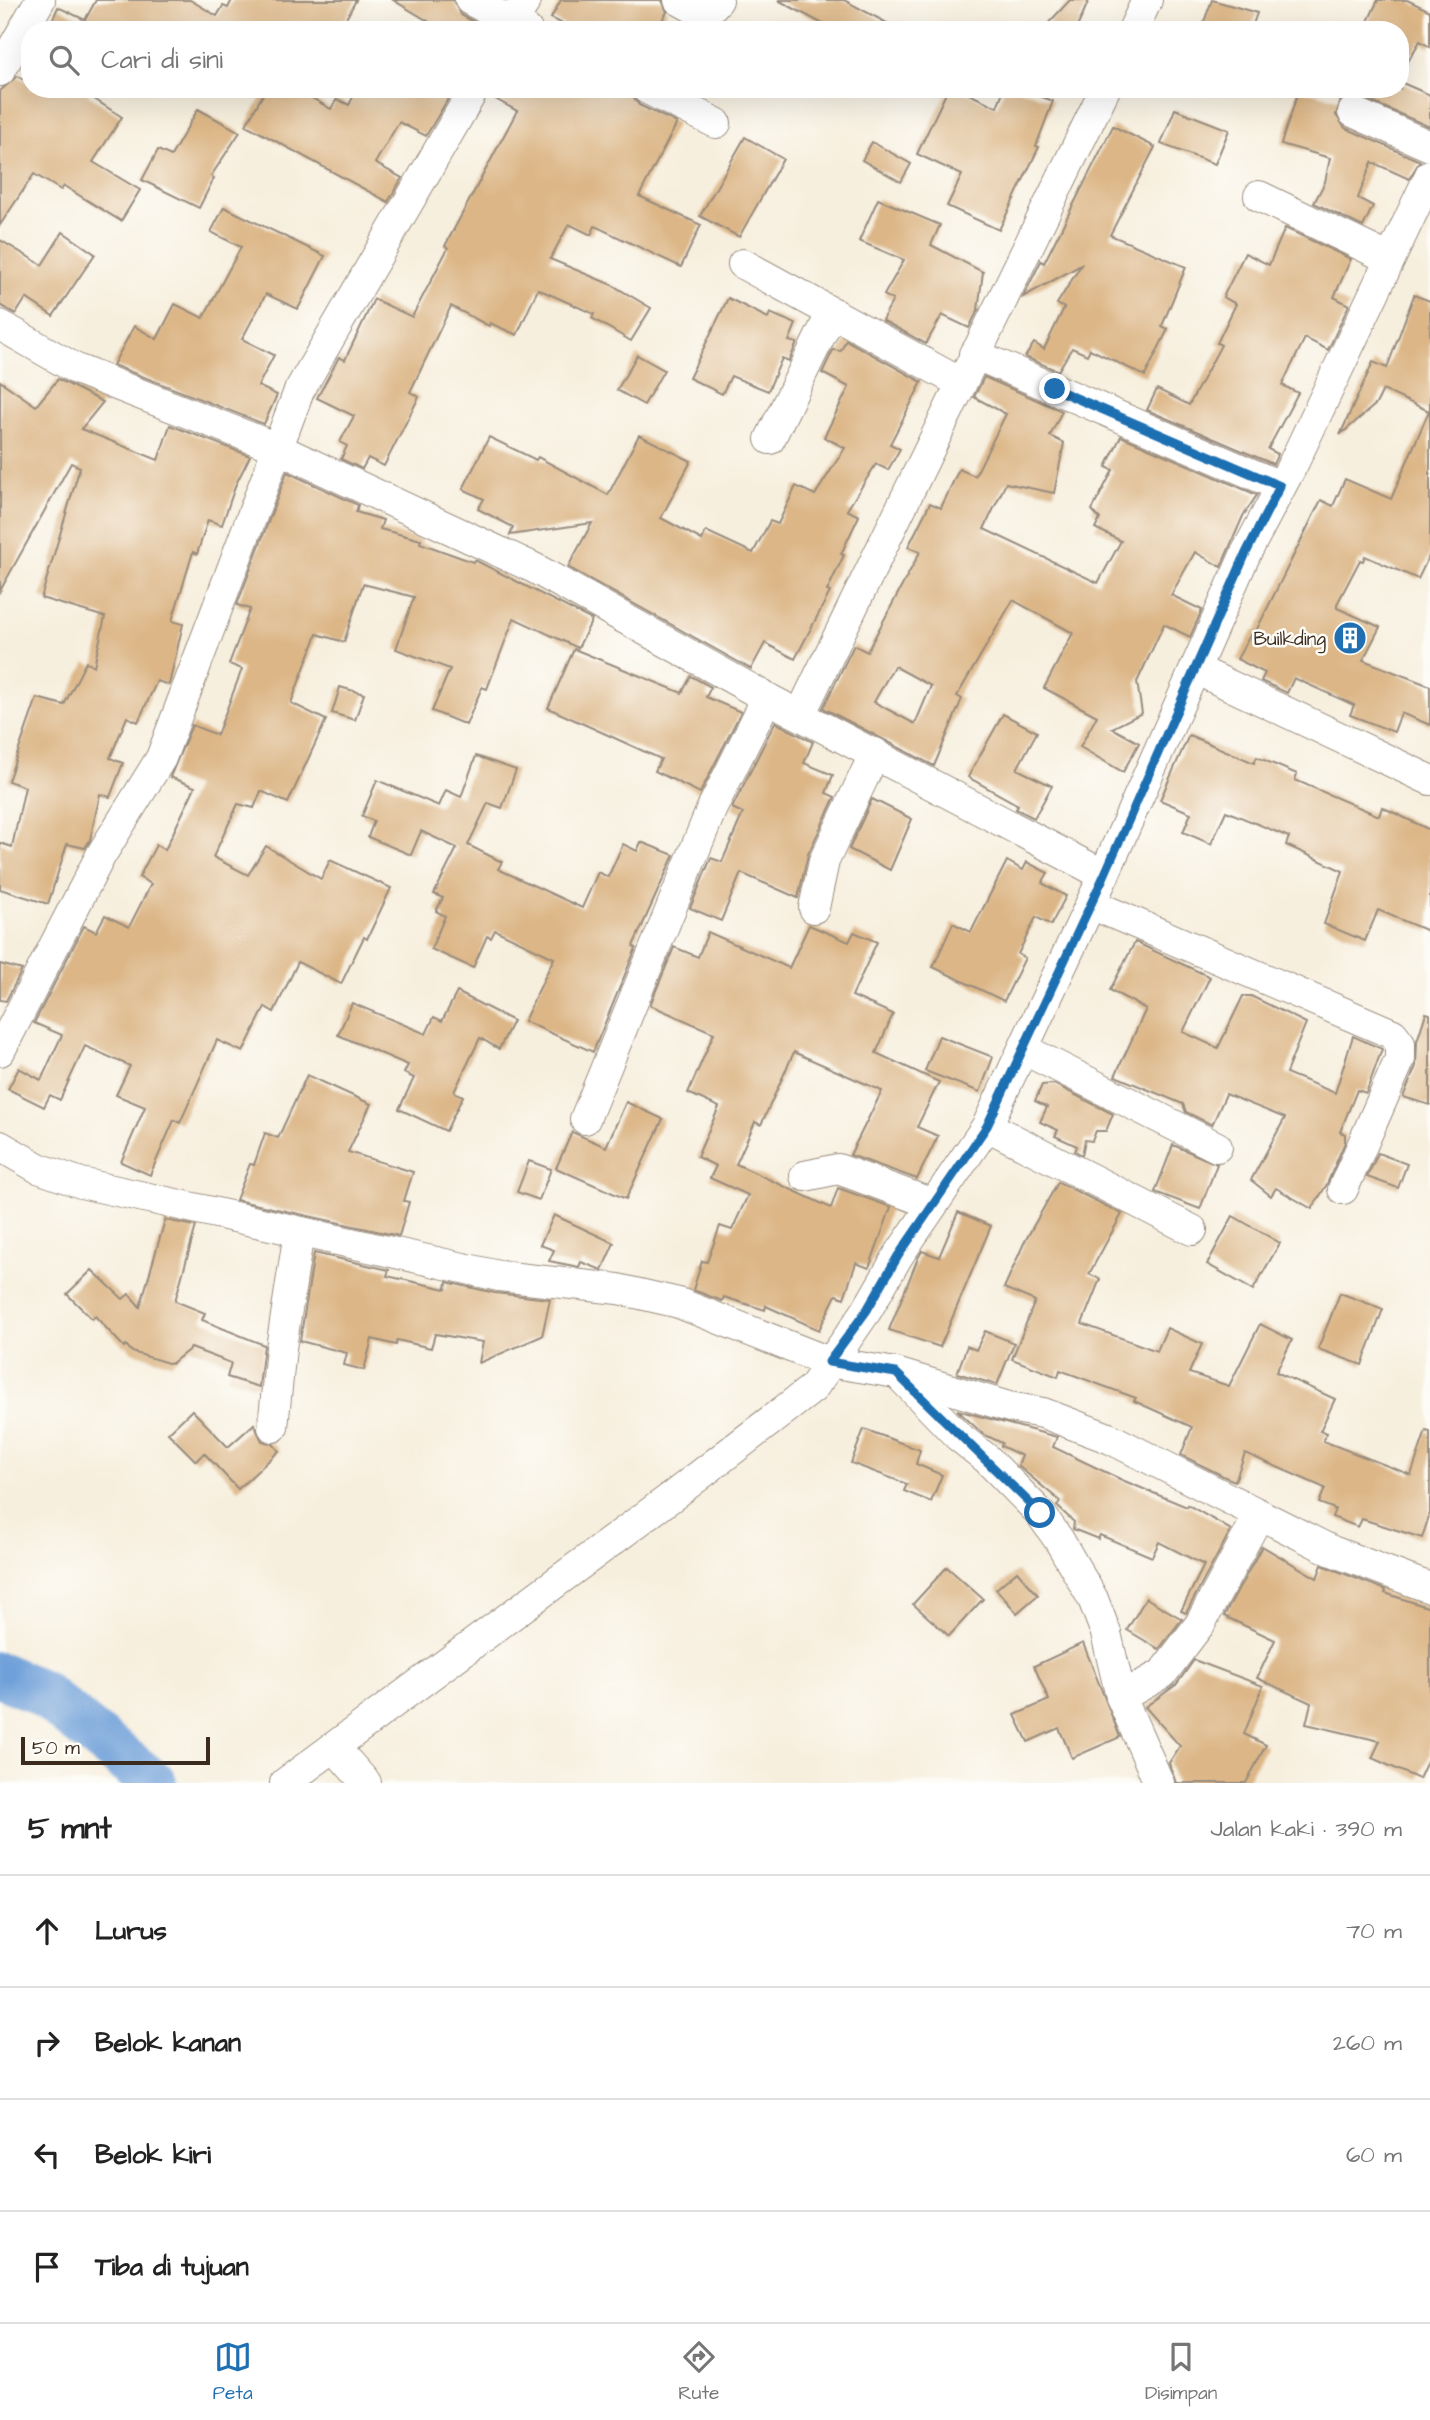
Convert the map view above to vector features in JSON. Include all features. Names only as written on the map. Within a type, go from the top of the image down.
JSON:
[{"type":"street","points":[[28,21],[40,0]]},
{"type":"street","points":[[470,0],[518,20]]},
{"type":"street","points":[[678,0],[697,10],[709,10],[718,0]]},
{"type":"street","points":[[1137,21],[1147,0]]},
{"type":"street","points":[[0,71],[21,34]]},
{"type":"street","points":[[0,1051],[101,855],[161,758],[299,391],[469,98]]},
{"type":"street","points":[[665,98],[716,123]]},
{"type":"street","points":[[801,713],[1101,98]]},
{"type":"street","points":[[1353,112],[1430,146]]},
{"type":"street","points":[[285,1783],[813,1388],[867,1310],[898,1256],[987,1126],[1104,876],[1246,553],[1430,175]]},
{"type":"street","points":[[1259,196],[1391,259]]},
{"type":"street","points":[[743,264],[961,383]]},
{"type":"street","points":[[770,439],[832,312]]},
{"type":"street","points":[[0,325],[76,369],[277,448],[534,568],[767,698],[801,713],[1104,876]]},
{"type":"street","points":[[974,354],[1280,486]]},
{"type":"street","points":[[1195,669],[1430,780]]},
{"type":"street","points":[[585,1119],[712,808],[767,698]]},
{"type":"street","points":[[814,908],[824,861],[875,753]]},
{"type":"street","points":[[1091,904],[1393,1034],[1401,1042],[1400,1059],[1343,1189]]},
{"type":"street","points":[[1023,1049],[1217,1147]]},
{"type":"street","points":[[987,1126],[1192,1230]]},
{"type":"street","points":[[0,1146],[38,1168],[82,1183],[499,1276],[648,1294],[829,1362],[896,1373],[1009,1407],[1043,1413],[1111,1439],[1332,1551],[1430,1588]]},
{"type":"street","points":[[805,1175],[838,1169],[933,1204]]},
{"type":"street","points":[[274,1427],[284,1326],[299,1232]]},
{"type":"street","points":[[896,1373],[1040,1513],[1059,1541],[1093,1599],[1106,1633],[1121,1697],[1158,1783]]},
{"type":"street","points":[[1121,1697],[1162,1674],[1200,1624],[1259,1515]]},
{"type":"street","points":[[328,1753],[366,1783]]},
{"type":"building","points":[[96,0],[190,0],[217,16],[223,6],[228,8],[232,0],[356,0],[345,21],[52,21],[58,7],[85,20]]},
{"type":"building","points":[[393,0],[453,0],[461,15],[472,21],[428,21]]},
{"type":"building","points":[[561,0],[662,0],[667,12],[662,21],[557,21],[551,18]]},
{"type":"building","points":[[778,0],[844,0],[883,21],[817,21]]},
{"type":"building","points":[[1070,0],[1089,0],[1080,21],[1050,21]]},
{"type":"building","points":[[1212,0],[1257,13],[1254,21],[1204,21]]},
{"type":"building","points":[[1378,0],[1407,0],[1430,11],[1430,47],[1420,41],[1409,60],[1409,21],[1368,21]]},
{"type":"building","points":[[17,76],[21,78],[21,98],[93,98],[122,117],[93,162],[140,190],[121,221],[64,186],[61,190],[34,174],[0,225],[0,91]]},
{"type":"building","points":[[1409,86],[1430,95],[1430,127],[1363,98],[1409,98]]},
{"type":"building","points":[[261,98],[312,98],[331,109],[337,99],[349,105],[352,98],[449,98],[426,136],[399,122],[375,163],[402,178],[388,202],[246,125]]},
{"type":"building","points":[[494,98],[634,98],[639,105],[677,123],[639,196],[701,225],[681,267],[595,226],[591,235],[569,224],[550,259],[612,285],[651,308],[631,341],[592,318],[594,314],[538,289],[517,335],[490,323],[489,326],[451,306],[410,392],[419,397],[384,466],[368,458],[362,469],[341,459],[347,446],[340,442],[354,416],[317,398],[339,357],[345,360],[374,299],[412,317],[448,248],[445,246],[517,111]]},
{"type":"building","points":[[944,98],[978,98],[997,107],[1000,98],[1045,98],[1053,101],[1036,146],[1039,147],[999,230],[947,206],[962,175],[917,154]]},
{"type":"building","points":[[1296,98],[1333,98],[1341,100],[1336,115],[1345,128],[1420,161],[1409,179],[1372,162],[1358,198],[1373,206],[1363,227],[1314,203],[1325,182],[1330,158],[1281,144]]},
{"type":"building","points":[[198,109],[240,132],[211,176],[214,178],[199,208],[142,180],[158,150],[171,156]]},
{"type":"building","points":[[1175,109],[1229,130],[1215,164],[1161,144]]},
{"type":"building","points":[[1113,126],[1155,147],[1110,235],[1186,267],[1162,326],[1168,329],[1145,376],[1090,349],[1087,355],[1072,348],[1058,371],[1025,357],[1034,343],[1044,349],[1064,308],[1057,304],[1081,265],[1023,297],[1041,261],[1044,263]]},
{"type":"building","points":[[745,137],[783,159],[739,237],[700,216]]},
{"type":"building","points":[[872,142],[911,164],[901,182],[862,160]]},
{"type":"building","points":[[878,199],[940,225],[931,245],[983,272],[978,310],[969,328],[942,315],[926,344],[882,320],[893,300],[884,295],[904,260],[859,241]]},
{"type":"building","points":[[224,207],[325,256],[298,309],[266,294],[242,339],[274,355],[258,386],[277,395],[264,424],[113,365],[134,326],[157,339],[175,304],[203,318],[241,247],[211,232]]},
{"type":"building","points":[[1285,228],[1351,259],[1334,297],[1349,305],[1328,350],[1305,338],[1282,385],[1298,393],[1268,449],[1278,454],[1273,464],[1147,410],[1157,389],[1189,405],[1221,345],[1217,343],[1236,304],[1223,297],[1245,253],[1269,265]]},
{"type":"building","points":[[63,232],[95,254],[53,316],[26,298],[16,314],[0,305],[0,240],[42,265]]},
{"type":"building","points":[[1414,295],[1430,301],[1430,554],[1418,579],[1365,556],[1363,561],[1360,560],[1337,604],[1337,608],[1380,627],[1363,660],[1430,686],[1430,725],[1401,713],[1394,732],[1350,715],[1354,705],[1294,678],[1287,693],[1261,681],[1265,673],[1237,659],[1253,630],[1256,631],[1321,500],[1333,506],[1345,479],[1391,499],[1429,411],[1383,390],[1376,404],[1340,435],[1373,362],[1387,368]]},
{"type":"building","points":[[728,298],[768,318],[770,313],[796,324],[789,341],[797,343],[789,361],[782,358],[768,391],[731,376],[722,394],[689,378]]},
{"type":"building","points":[[846,340],[922,382],[890,444],[900,449],[888,470],[876,464],[847,510],[859,516],[841,554],[844,555],[827,591],[830,592],[795,659],[765,643],[751,669],[568,567],[592,523],[510,535],[513,527],[478,509],[484,499],[463,489],[489,437],[536,460],[538,457],[608,495],[639,435],[691,461],[661,518],[702,540],[706,531],[753,553],[770,521],[778,524],[796,486],[815,495],[845,448],[824,437],[849,387],[822,373],[833,350],[841,351]]},
{"type":"building","points":[[637,355],[664,370],[644,405],[617,390]]},
{"type":"building","points":[[984,377],[1062,411],[1050,436],[1064,443],[1054,493],[1006,483],[984,529],[1098,583],[1121,541],[1095,528],[1100,519],[1092,510],[1113,470],[1106,467],[1121,436],[1257,495],[1243,516],[1221,567],[1195,552],[1171,595],[1202,610],[1190,637],[1164,624],[1137,682],[1142,713],[1112,728],[1139,743],[1123,772],[1080,747],[1097,716],[1044,688],[1073,633],[1013,600],[957,696],[962,699],[934,766],[823,708],[854,645],[867,652],[920,552],[908,547],[930,503],[941,508],[959,469],[975,476],[1006,414],[974,397]],"holes":[[[894,666],[931,686],[915,724],[874,702]]]},
{"type":"building","points":[[58,379],[103,402],[81,429],[158,460],[170,425],[250,456],[236,484],[222,525],[208,520],[197,554],[193,552],[172,621],[183,624],[169,685],[157,681],[138,722],[127,717],[110,758],[123,763],[110,797],[100,794],[90,840],[85,848],[67,844],[48,904],[0,889],[0,843],[12,847],[25,787],[8,781],[37,698],[64,705],[86,662],[94,666],[105,617],[41,598],[80,467],[71,463],[0,591],[0,381],[36,406]]},
{"type":"building","points":[[287,472],[358,505],[356,512],[383,520],[380,529],[421,540],[420,543],[473,562],[475,560],[592,620],[578,648],[514,618],[487,689],[482,687],[466,725],[432,711],[450,669],[396,649],[414,597],[363,584],[344,642],[317,634],[291,703],[326,720],[288,803],[261,791],[254,808],[238,804],[213,857],[248,875],[266,846],[321,879],[330,860],[391,888],[367,939],[364,937],[341,984],[298,962],[274,1012],[265,1007],[243,1052],[217,1040],[180,1123],[174,1120],[150,1175],[121,1162],[145,1107],[116,1095],[130,1066],[85,1046],[60,1100],[50,1095],[44,1107],[8,1089],[19,1068],[41,1080],[62,1035],[34,1023],[84,926],[96,932],[105,915],[129,927],[151,884],[139,877],[156,845],[165,850],[195,787],[170,777],[192,725],[217,735],[242,669],[229,664],[250,609],[237,605]]},
{"type":"building","points":[[574,649],[682,693],[691,676],[711,687],[706,697],[741,712],[700,793],[655,771],[661,759],[548,708]]},
{"type":"building","points":[[340,687],[364,694],[355,720],[332,713]]},
{"type":"building","points":[[1003,714],[1037,732],[1017,769],[1052,786],[1034,818],[1016,809],[1018,805],[968,777]]},
{"type":"building","points":[[775,722],[813,742],[804,763],[833,775],[826,793],[835,797],[808,854],[798,898],[741,873],[721,921],[690,908],[711,858],[722,862],[743,813],[732,808]]},
{"type":"building","points":[[1189,735],[1254,763],[1257,757],[1297,774],[1295,780],[1379,816],[1382,807],[1430,830],[1430,932],[1378,910],[1365,941],[1324,924],[1343,871],[1286,845],[1289,837],[1226,811],[1211,844],[1183,832],[1191,813],[1160,800]]},
{"type":"building","points":[[476,756],[516,770],[502,808],[488,803],[468,845],[502,862],[498,869],[582,908],[598,872],[608,877],[623,844],[637,851],[641,842],[674,855],[633,946],[636,948],[593,1052],[524,1021],[554,958],[495,930],[491,938],[487,936],[473,968],[431,949],[445,916],[436,911],[443,898],[434,894],[457,848],[421,831],[411,855],[368,837],[374,821],[362,816],[377,780],[439,806],[446,790],[461,797]]},
{"type":"building","points":[[872,799],[912,819],[890,870],[849,849]]},
{"type":"building","points":[[1007,861],[1023,870],[1027,862],[1048,873],[1042,883],[1066,896],[1051,925],[1036,917],[1018,954],[1025,958],[1004,1001],[933,967],[953,923],[971,932]]},
{"type":"building","points":[[809,925],[849,942],[854,932],[877,942],[852,996],[893,1014],[876,1053],[939,1082],[917,1127],[938,1136],[917,1179],[850,1155],[882,1091],[794,1052],[761,1125],[755,1122],[736,1164],[831,1208],[838,1188],[891,1207],[869,1268],[856,1263],[844,1298],[836,1295],[819,1330],[766,1306],[765,1310],[724,1297],[722,1301],[693,1290],[702,1261],[707,1262],[720,1226],[732,1230],[748,1195],[710,1178],[716,1166],[697,1157],[719,1107],[688,1093],[714,1033],[650,1005],[674,947],[698,957],[708,932],[789,968]]},
{"type":"building","points":[[1135,942],[1210,977],[1183,1032],[1218,1048],[1243,996],[1251,996],[1306,1023],[1286,1073],[1335,1093],[1353,1036],[1382,1049],[1366,1093],[1357,1090],[1340,1132],[1345,1134],[1345,1142],[1327,1184],[1312,1209],[1276,1188],[1271,1196],[1251,1180],[1285,1118],[1226,1094],[1212,1125],[1186,1112],[1183,1104],[1115,1076],[1146,1009],[1110,990]]},
{"type":"building","points":[[0,964],[22,970],[6,1001],[0,1000]]},
{"type":"building","points":[[457,992],[513,1021],[499,1049],[480,1038],[454,1092],[463,1096],[446,1131],[399,1109],[414,1078],[404,1073],[408,1065],[338,1035],[352,1003],[426,1034],[434,1017],[442,1021]]},
{"type":"building","points":[[1426,1013],[1430,1014],[1430,1105],[1403,1097],[1416,1066],[1417,1041]]},
{"type":"building","points":[[939,1036],[993,1057],[980,1092],[925,1071]]},
{"type":"building","points":[[307,1075],[371,1104],[348,1152],[413,1172],[404,1201],[409,1202],[399,1236],[236,1200],[250,1164],[254,1165],[265,1133],[278,1138]]},
{"type":"building","points":[[1054,1084],[1113,1114],[1106,1131],[1096,1131],[1092,1141],[1085,1140],[1082,1155],[1075,1151],[1077,1146],[1055,1136],[1058,1130],[1040,1122],[1047,1107],[1035,1101],[1042,1085]]},
{"type":"building","points":[[626,1102],[663,1119],[626,1199],[556,1168],[572,1132],[606,1147]]},
{"type":"building","points":[[1173,1145],[1217,1164],[1200,1209],[1155,1192]]},
{"type":"building","points":[[1378,1153],[1407,1164],[1398,1188],[1367,1177]]},
{"type":"building","points":[[529,1161],[551,1169],[539,1200],[517,1192]]},
{"type":"building","points":[[1058,1182],[1122,1214],[1089,1274],[1100,1279],[1082,1324],[1157,1351],[1167,1328],[1202,1344],[1189,1373],[1229,1386],[1260,1324],[1292,1340],[1276,1372],[1335,1399],[1320,1431],[1327,1433],[1323,1441],[1411,1475],[1426,1431],[1430,1432],[1430,1513],[1422,1538],[1362,1519],[1358,1527],[1332,1517],[1335,1509],[1319,1503],[1325,1488],[1245,1453],[1235,1481],[1225,1477],[1181,1455],[1192,1427],[1134,1401],[1136,1398],[1060,1370],[1058,1377],[1012,1359],[1035,1301],[1004,1288],[1024,1243]]},
{"type":"building","points":[[958,1212],[991,1226],[940,1347],[889,1330],[922,1251],[939,1257]]},
{"type":"building","points":[[554,1215],[614,1243],[602,1270],[581,1262],[579,1267],[549,1261],[554,1250],[540,1245]]},
{"type":"building","points":[[1233,1216],[1280,1243],[1253,1290],[1207,1264]]},
{"type":"building","points":[[165,1220],[196,1226],[175,1301],[205,1313],[202,1320],[264,1345],[259,1387],[227,1377],[231,1363],[191,1348],[171,1364],[132,1352],[95,1316],[92,1319],[67,1294],[92,1270],[123,1299],[129,1294],[140,1307]]},
{"type":"building","points":[[314,1253],[389,1270],[387,1276],[446,1289],[447,1282],[495,1293],[550,1299],[542,1336],[479,1363],[483,1342],[435,1334],[431,1348],[397,1340],[396,1345],[372,1339],[364,1370],[344,1365],[347,1353],[300,1341]]},
{"type":"building","points":[[1340,1293],[1383,1309],[1362,1365],[1318,1349]]},
{"type":"building","points":[[985,1331],[1014,1343],[997,1385],[957,1373],[967,1346],[976,1350]]},
{"type":"building","points":[[192,1410],[228,1447],[254,1424],[262,1441],[273,1444],[279,1451],[238,1489],[204,1453],[196,1461],[168,1433]]},
{"type":"building","points":[[957,1410],[1057,1437],[1053,1447],[1122,1480],[1187,1507],[1188,1505],[1231,1530],[1186,1613],[1181,1611],[1204,1565],[1159,1542],[1152,1557],[1100,1535],[1098,1539],[1073,1529],[1074,1522],[1057,1506],[1060,1501],[1018,1466],[1022,1456],[983,1434]]},
{"type":"building","points":[[864,1429],[920,1450],[916,1464],[942,1475],[931,1502],[904,1491],[907,1484],[851,1463]]},
{"type":"building","points":[[1262,1546],[1317,1578],[1322,1565],[1386,1590],[1385,1593],[1430,1608],[1430,1755],[1419,1779],[1372,1758],[1380,1741],[1306,1724],[1311,1703],[1257,1678],[1275,1640],[1224,1616]]},
{"type":"building","points":[[947,1567],[983,1599],[949,1636],[913,1604]]},
{"type":"building","points":[[1017,1571],[1038,1595],[1017,1613],[996,1589]]},
{"type":"building","points":[[1146,1598],[1182,1619],[1159,1649],[1127,1630]]},
{"type":"building","points":[[1083,1643],[1120,1737],[1072,1758],[1059,1728],[1028,1742],[1015,1715],[1049,1700],[1034,1666]]},
{"type":"building","points":[[1194,1660],[1263,1686],[1244,1734],[1266,1745],[1246,1783],[1176,1783],[1169,1763],[1180,1746],[1145,1707],[1176,1685]]},
{"type":"waterway","points":[[0,1675],[40,1692],[154,1783]]},
{"type":"place","name":"Builkding","points":[[1350,638]]},
{"type":"route","points":[[1040,1513],[987,1459],[944,1423],[926,1401],[896,1373],[829,1362],[867,1310],[898,1256],[987,1126],[1104,876],[1246,553],[1280,486],[1055,389]]}]
